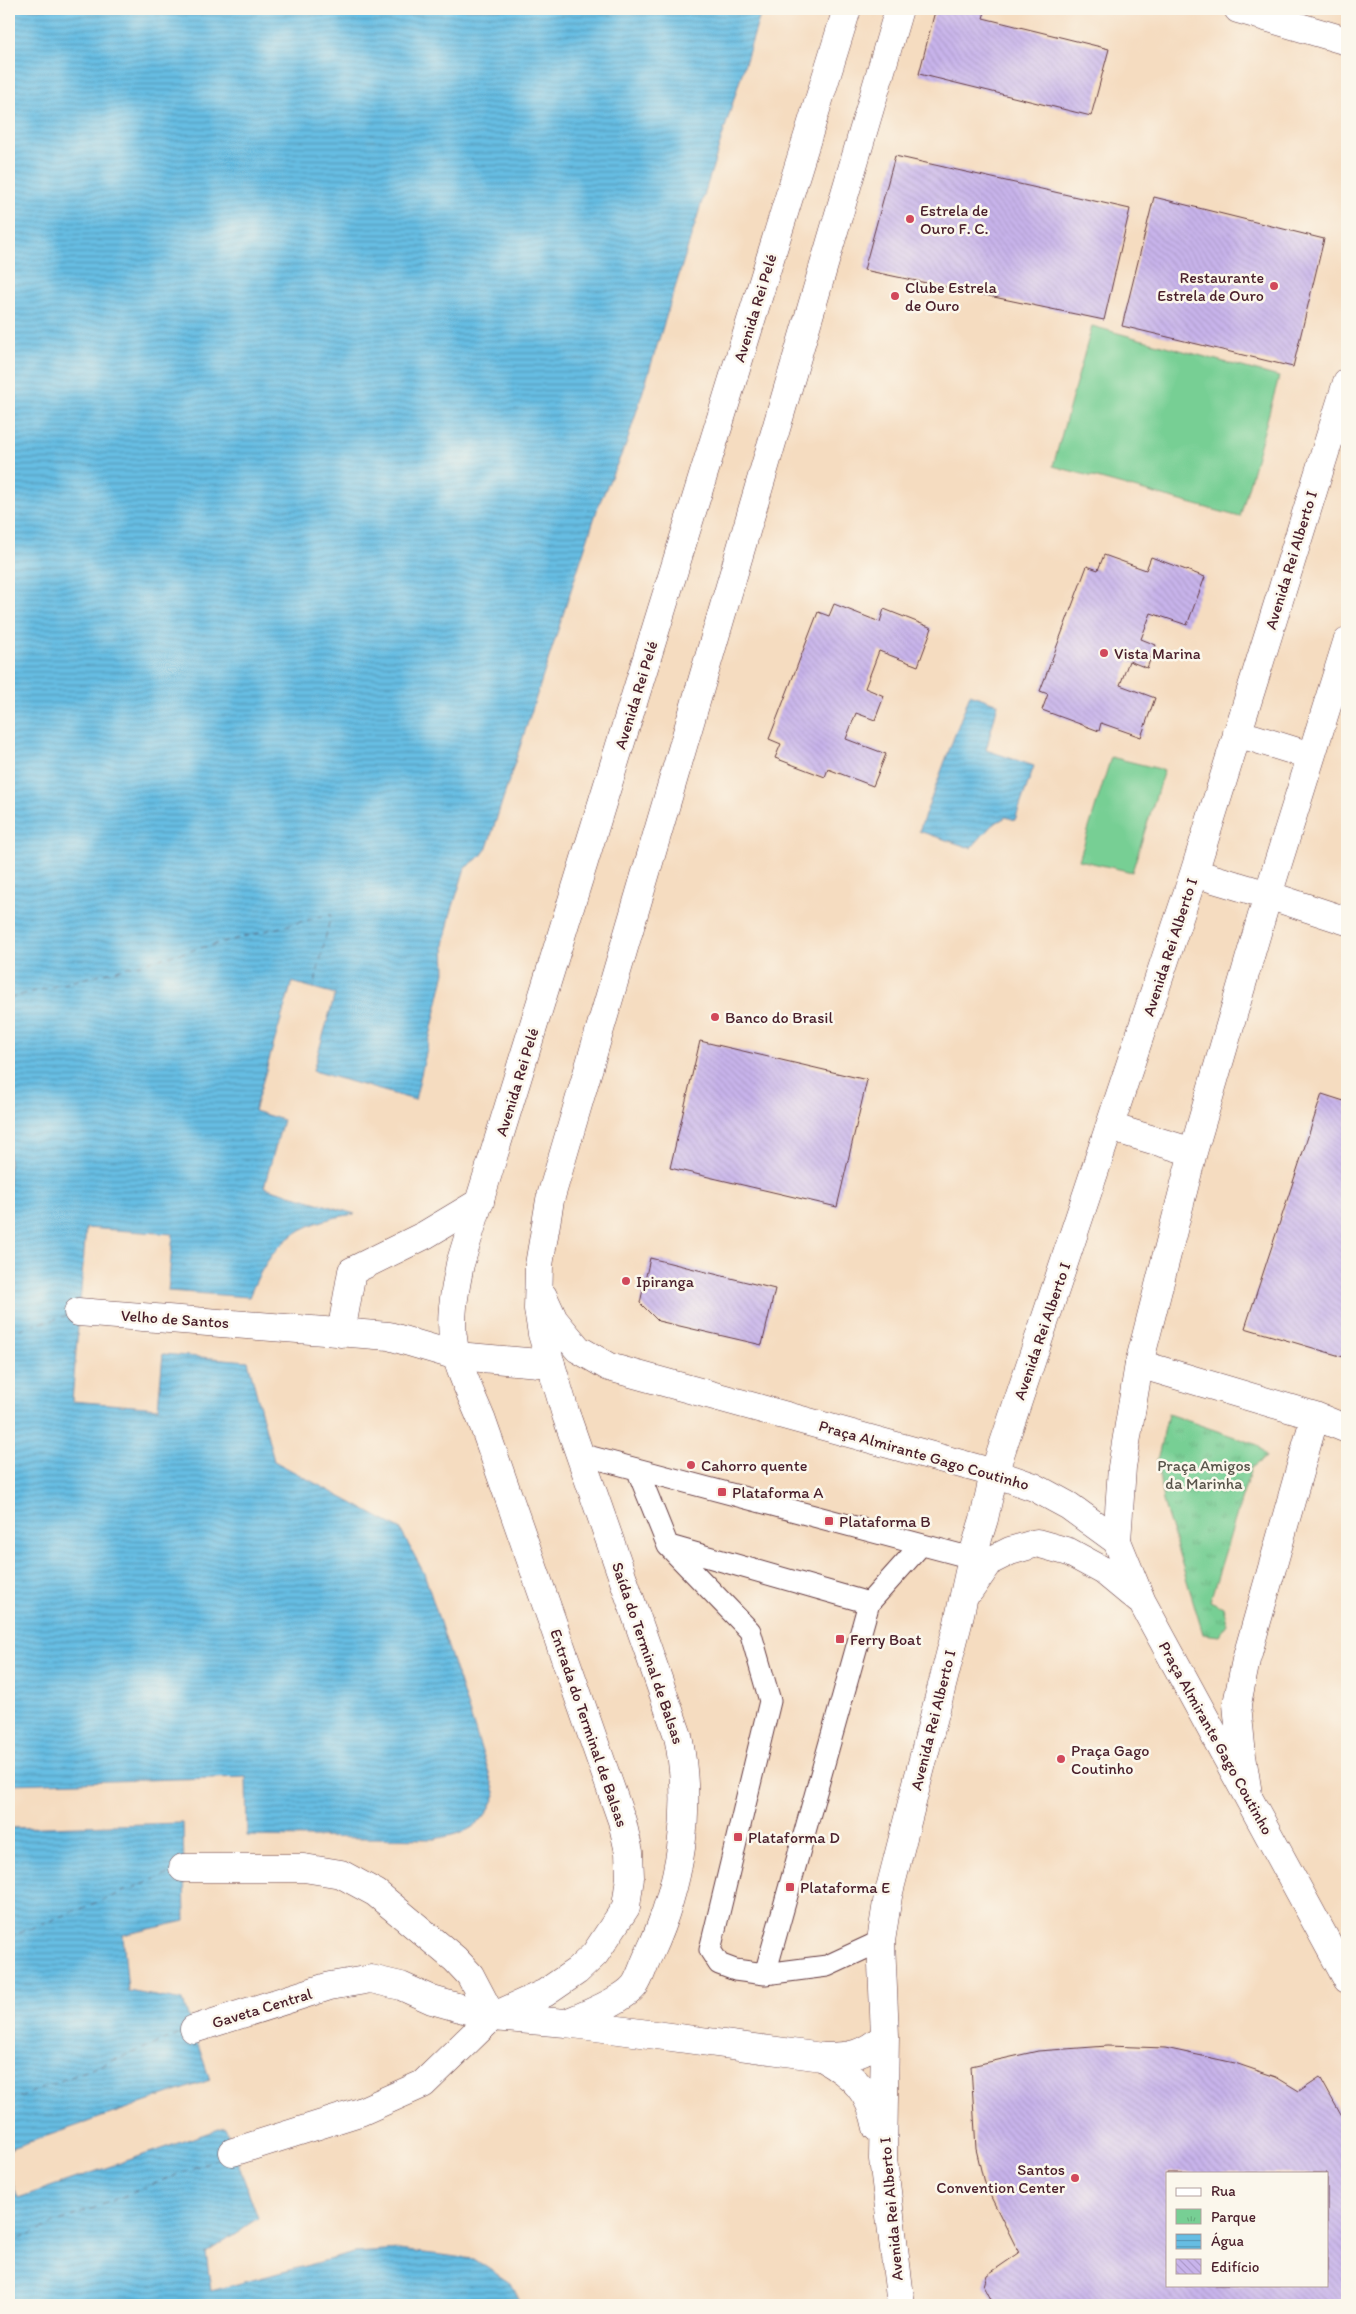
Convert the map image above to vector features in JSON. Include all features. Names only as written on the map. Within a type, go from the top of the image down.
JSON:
[{"type":"main road","name":"Avenida Rei Pelé","points":[[467,1384],[454,1344],[455,1289],[460,1264],[847,9]]},
{"type":"main road","points":[[551,1364],[542,1334],[538,1309],[538,1285],[543,1235],[550,1200],[899,9]]},
{"type":"main road","points":[[1238,9],[1347,41]]},
{"type":"main road","name":"Avenida Rei Alberto I","points":[[901,2305],[883,2159],[885,2036],[881,1941],[888,1896],[958,1624],[972,1558],[984,1519],[994,1473],[1194,873],[1236,733],[1347,382]]},
{"type":"main road","points":[[1117,1541],[1122,1467],[1140,1364],[1193,1152],[1268,895],[1347,642]]},
{"type":"main road","points":[[1236,733],[1311,756]]},
{"type":"main road","points":[[1194,873],[1347,921]]},
{"type":"main road","points":[[1110,1127],[1193,1152]]},
{"type":"main road","points":[[341,1333],[352,1271],[425,1235],[480,1202]]},
{"type":"main road","name":"Praça Almirante Gago Coutinho","points":[[538,1285],[554,1320],[578,1349],[608,1366],[994,1473],[1034,1487],[1069,1506],[1117,1541],[1142,1602],[1347,1978]]},
{"type":"main road","name":"Velho de Santos","points":[[78,1312],[389,1336],[457,1356],[551,1364]]},
{"type":"main road","name":"Saída do Terminal de Balsas","points":[[551,1364],[580,1454],[678,1736],[685,1780],[684,1821],[672,1896],[657,1937],[634,1986],[604,2007],[566,2023]]},
{"type":"main road","points":[[1140,1364],[1314,1416],[1347,1429]]},
{"type":"main road","name":"Entrada do Terminal de Balsas","points":[[233,2152],[360,2112],[423,2084],[492,2017],[545,1993],[577,1971],[596,1954],[626,1907],[630,1877],[629,1852],[622,1821],[482,1421],[467,1384]]},
{"type":"main road","points":[[1249,1799],[1236,1704],[1246,1660],[1314,1416]]},
{"type":"main road","points":[[958,1624],[969,1590],[990,1560],[1010,1551],[1037,1543],[1069,1552],[1104,1571],[1142,1602]]},
{"type":"main road","points":[[184,1868],[304,1868],[341,1874],[376,1893],[455,1958],[470,1975],[492,2017]]},
{"type":"main road","name":"Gaveta Central","points":[[194,2029],[330,1986],[371,1980],[401,1986],[432,2000],[492,2017]]},
{"type":"main road","name":"Saída do Terminal de Balsas","points":[[492,2017],[566,2023],[822,2057],[850,2076],[865,2092],[873,2107],[883,2159]]},
{"type":"main road","points":[[822,2057],[855,2056],[869,2050],[885,2036]]},
{"type":"lane","points":[[580,1454],[972,1558]]},
{"type":"lane","points":[[637,1469],[668,1546],[750,1631],[770,1701],[710,1950],[719,1964],[735,1970],[765,1974],[827,1966],[881,1941]]},
{"type":"lane","points":[[765,1974],[869,1603],[921,1545]]},
{"type":"lane","points":[[668,1546],[869,1603]]},
{"type":"green space","points":[[1092,326],[1279,377],[1240,517],[1053,466]]},
{"type":"green space","points":[[1111,757],[1164,770],[1132,872],[1079,860]]},
{"type":"green space","name":"Praça Amigos da Marinha","points":[[1168,1414],[1258,1445],[1266,1457],[1251,1468],[1210,1601],[1223,1607],[1228,1624],[1219,1636],[1203,1634],[1163,1501],[1157,1460]]},
{"type":"water","points":[[9,9],[762,9],[627,442],[599,504],[487,848],[481,856],[465,868],[450,916],[444,945],[445,972],[415,1100],[313,1071],[335,994],[292,982],[254,1111],[283,1120],[264,1187],[355,1214],[317,1223],[288,1238],[267,1262],[257,1278],[249,1297],[168,1291],[173,1234],[86,1228],[72,1401],[158,1408],[163,1354],[248,1361],[274,1461],[400,1529],[424,1573],[496,1795],[479,1822],[465,1831],[456,1834],[434,1839],[247,1836],[246,1777],[9,1784]]},
{"type":"water","points":[[970,694],[998,704],[986,750],[1034,766],[1015,820],[1006,817],[992,825],[971,848],[919,831]]},
{"type":"water","points":[[183,1823],[185,1921],[123,1935],[128,1991],[183,2001],[210,2080],[9,2149],[9,1828]]},
{"type":"water","points":[[225,2127],[258,2218],[206,2253],[211,2291],[354,2253],[399,2250],[474,2259],[510,2283],[521,2305],[9,2305],[9,2172],[18,2198]]},
{"type":"building","points":[[940,9],[986,9],[983,18],[1109,49],[1091,116],[919,74],[934,15]]},
{"type":"building","points":[[895,156],[1130,209],[1104,320],[864,270]]},
{"type":"building","points":[[1154,197],[1324,239],[1293,367],[1122,326]]},
{"type":"building","name":"Vista Marina","points":[[1104,555],[1146,570],[1151,557],[1205,577],[1187,625],[1151,613],[1141,639],[1156,645],[1147,668],[1129,661],[1120,685],[1155,698],[1141,737],[1101,723],[1099,731],[1042,710],[1048,694],[1040,691],[1087,566],[1098,570]]},
{"type":"building","points":[[834,604],[880,622],[884,609],[932,628],[918,666],[879,651],[865,688],[884,696],[875,720],[856,713],[846,739],[886,754],[873,786],[828,769],[825,777],[775,758],[781,744],[769,739],[818,612],[829,616]]},
{"type":"building","points":[[700,1041],[867,1080],[837,1207],[670,1168]]},
{"type":"building","points":[[1322,1094],[1347,1102],[1347,1358],[1245,1328]]},
{"type":"building","points":[[650,1258],[775,1289],[762,1345],[658,1321],[640,1303]]},
{"type":"building","name":"Santos Convention Center","points":[[1107,2046],[1165,2048],[1235,2063],[1276,2077],[1299,2091],[1320,2077],[1347,2126],[1347,2305],[994,2305],[984,2286],[987,2275],[1019,2253],[984,2183],[976,2149],[971,2066],[1038,2051]]},
{"type":"ferry route","points":[[9,998],[331,914],[314,987]]},
{"type":"ferry route","points":[[9,1332],[66,1316]]},
{"type":"ferry route","points":[[9,1937],[171,1873]]},
{"type":"ferry route","points":[[9,2101],[181,2034]]},
{"type":"ferry route","points":[[9,2242],[221,2157]]},
{"type":"place","name":"Estrela de Ouro F. C.","points":[[910,219]]},
{"type":"place","name":"Restaurante Estrela de Ouro","points":[[1274,286]]},
{"type":"place","name":"Clube Estrela de Ouro","points":[[895,296]]},
{"type":"place","name":"Vista Marina","points":[[1104,653]]},
{"type":"place","name":"Banco do Brasil","points":[[715,1017]]},
{"type":"place","name":"Ipiranga","points":[[626,1281]]},
{"type":"place","name":"Cahorro quente","points":[[691,1465]]},
{"type":"place","name":"Plataforma A","points":[[722,1492]]},
{"type":"place","name":"Plataforma B","points":[[829,1521]]},
{"type":"place","name":"Ferry Boat","points":[[840,1639]]},
{"type":"place","name":"Praça Gago Coutinho","points":[[1061,1759]]},
{"type":"place","name":"Plataforma D","points":[[738,1837]]},
{"type":"place","name":"Plataforma E","points":[[790,1887]]},
{"type":"place","name":"Santos Convention Center","points":[[1075,2178]]}]
